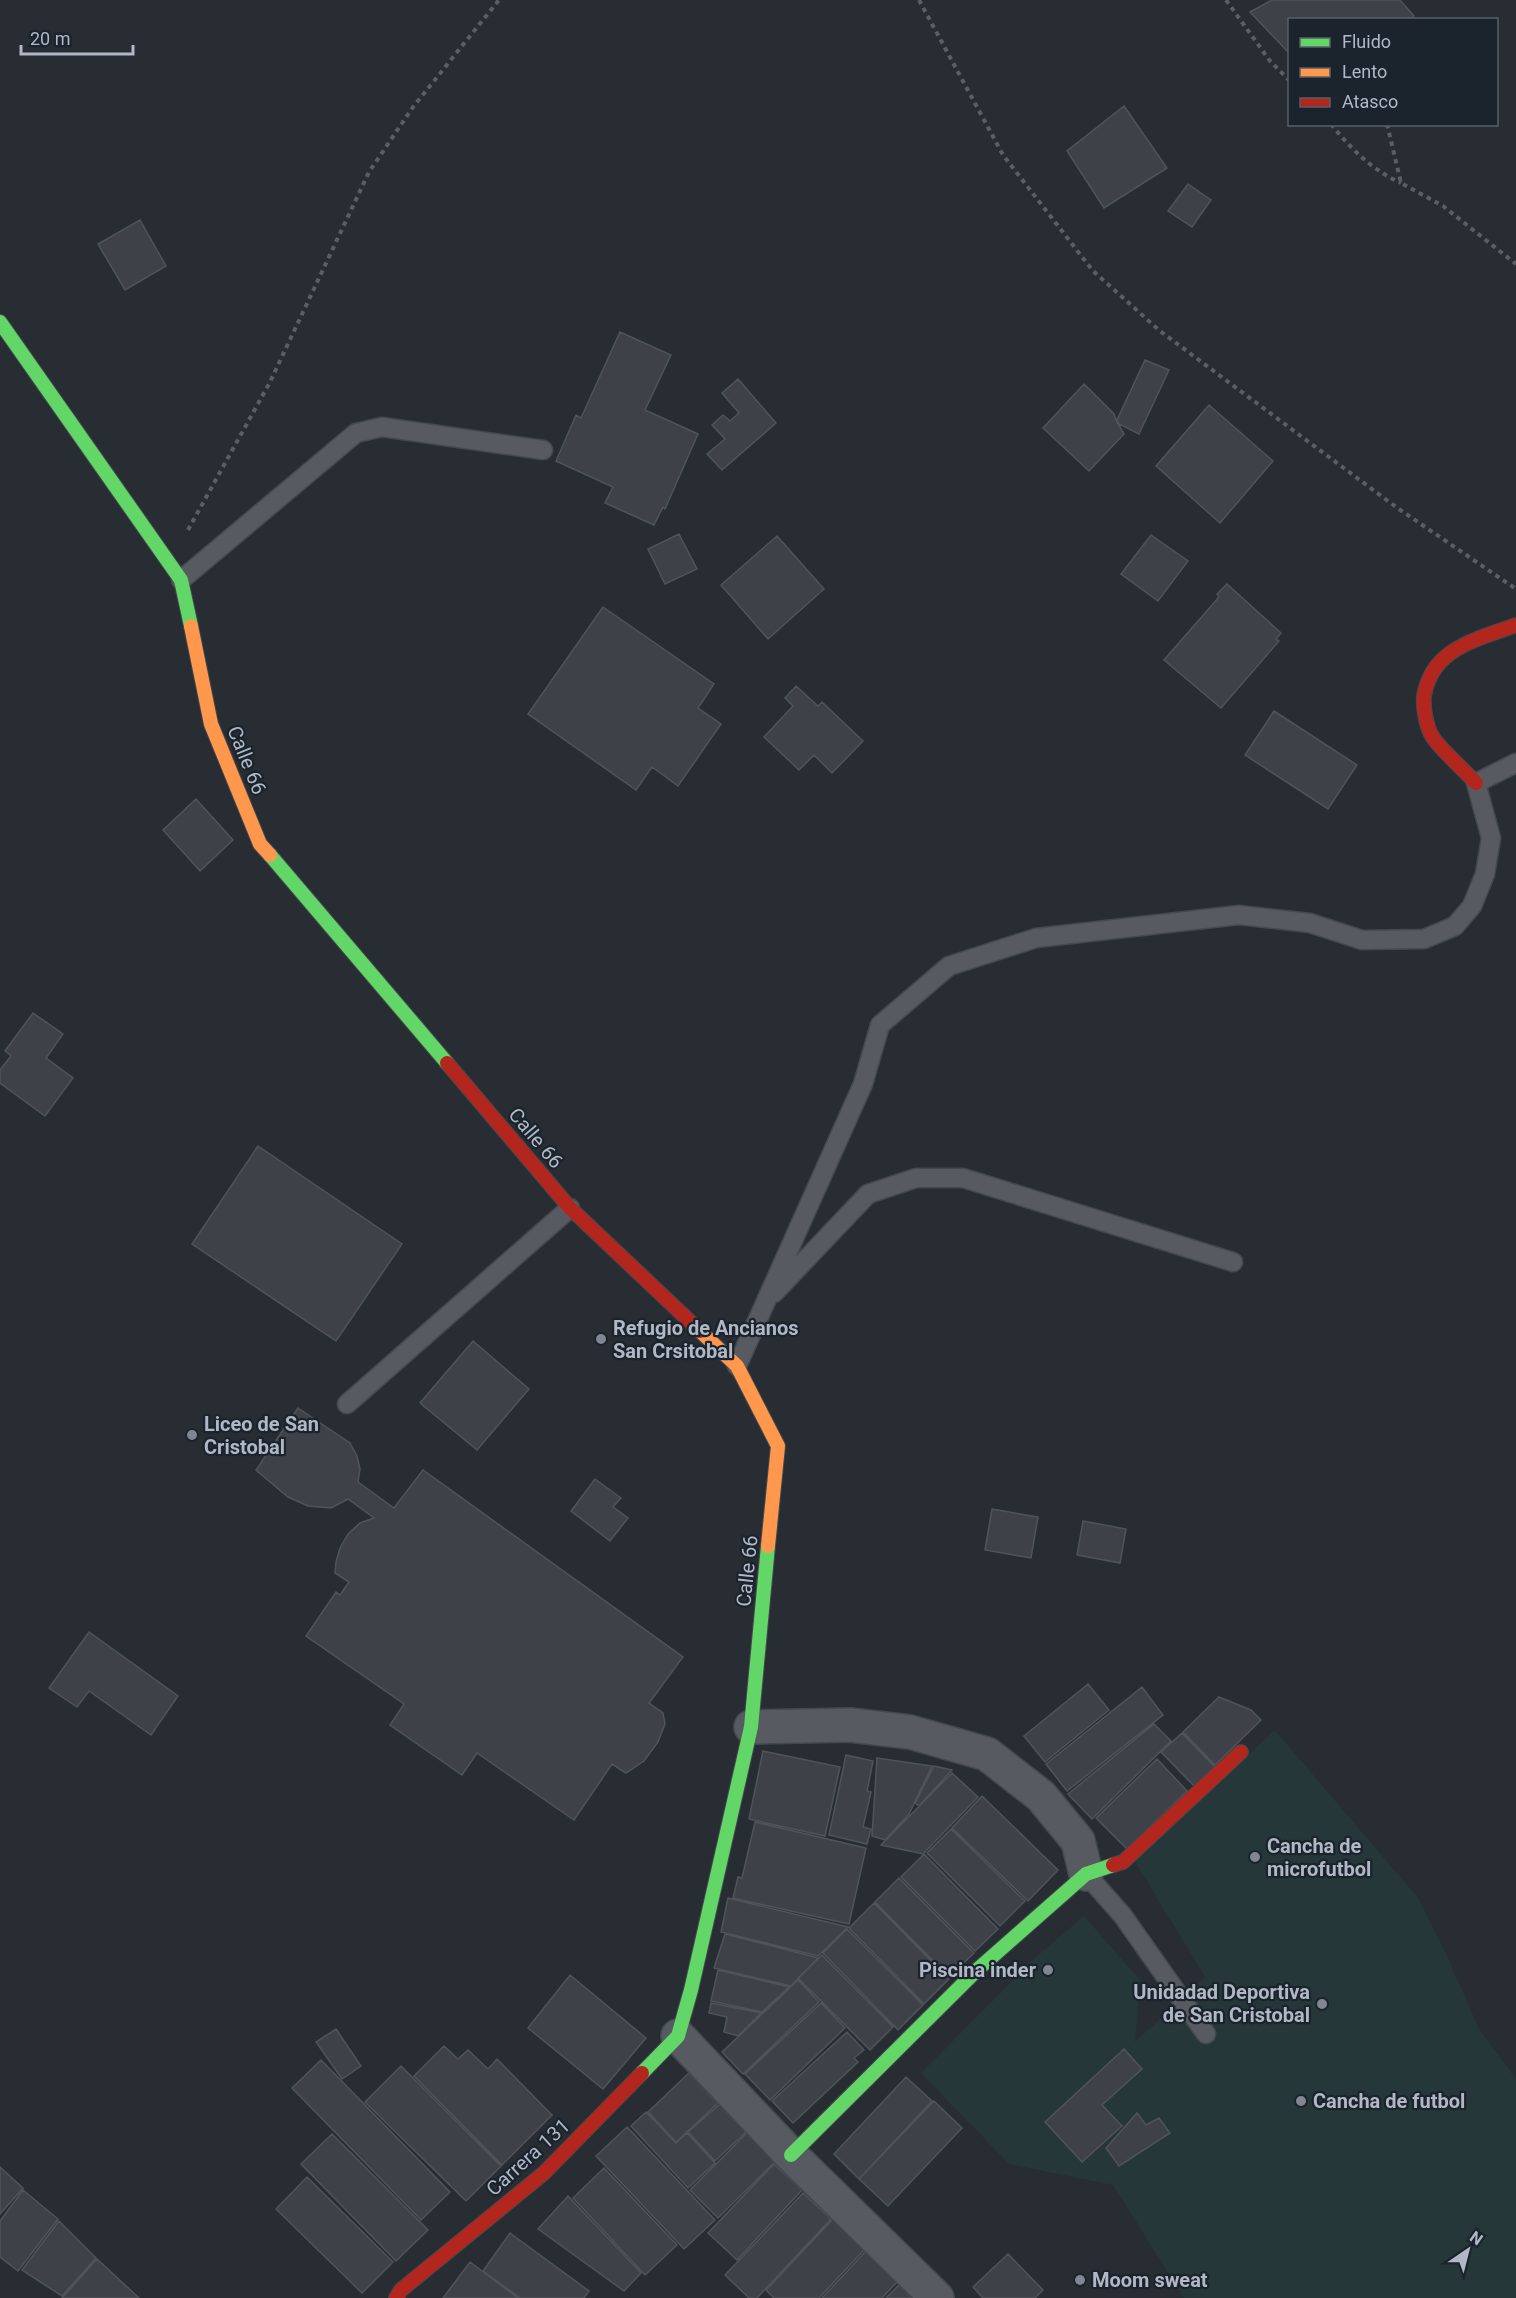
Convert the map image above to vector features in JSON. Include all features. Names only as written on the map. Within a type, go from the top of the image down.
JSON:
[{"type":"street","name":"Calle 66","points":[[0,322],[180,580],[211,724],[260,844],[570,1208],[737,1366],[778,1446],[751,1727],[678,2036]]},
{"type":"street","points":[[1476,783],[1432,736],[1423,705],[1426,681],[1440,661],[1460,646],[1516,625]]},
{"type":"street","points":[[751,1727],[850,1725],[910,1732],[987,1754],[1041,1796],[1078,1841],[1086,1874]]},
{"type":"street","points":[[791,2155],[977,1970],[1086,1874],[1123,1862],[1241,1752]]},
{"type":"street","points":[[678,2036],[791,2155],[937,2298]]},
{"type":"street","name":"Carrera 131","points":[[396,2298],[401,2290],[544,2173],[678,2036]]},
{"type":"lane","points":[[180,580],[356,433],[382,427],[543,450]]},
{"type":"lane","points":[[737,1366],[863,1084],[880,1025],[949,966],[1036,938],[1239,915],[1310,923],[1362,940],[1424,939],[1455,926],[1472,906],[1485,874],[1491,838],[1476,783],[1516,763]]},
{"type":"lane","points":[[764,1303],[868,1194],[916,1178],[963,1178],[1233,1262]]},
{"type":"lane","points":[[347,1404],[570,1208]]},
{"type":"lane","points":[[1086,1874],[1123,1916],[1206,2034]]},
{"type":"path","points":[[169,564],[270,382],[369,172],[413,107],[499,0]]},
{"type":"path","points":[[919,0],[1003,155],[1094,271],[1160,331],[1396,507],[1516,589]]},
{"type":"path","points":[[1226,0],[1270,61],[1288,79]]},
{"type":"path","points":[[1333,126],[1348,145],[1384,176],[1443,206],[1516,264]]},
{"type":"path","points":[[1387,126],[1401,183]]},
{"type":"shaded area","name":"Unidadad Deportiva de San Cristobal","points":[[1275,1730],[1418,1898],[1445,1951],[1479,2029],[1516,2079],[1516,2298],[1184,2298],[1113,2185],[1009,2164],[921,2073],[1037,1956],[1084,1916],[1140,1980],[1135,2042],[1205,1977],[1134,1860]]},
{"type":"building","points":[[1272,0],[1400,0],[1414,16],[1412,18],[1288,18],[1288,52],[1250,12]]},
{"type":"building","points":[[1124,106],[1167,168],[1104,208],[1067,151]]},
{"type":"building","points":[[1188,184],[1211,200],[1192,227],[1168,211]]},
{"type":"building","points":[[140,220],[166,266],[125,290],[98,244]]},
{"type":"building","points":[[620,332],[671,355],[645,410],[698,434],[665,509],[663,507],[654,525],[605,503],[613,487],[556,461],[576,415],[581,418]]},
{"type":"building","points":[[1145,360],[1169,370],[1139,434],[1119,424],[1117,420]]},
{"type":"building","points":[[738,379],[776,423],[722,470],[707,454],[725,439],[712,425],[723,415],[730,421],[739,413],[722,393]]},
{"type":"building","points":[[1084,384],[1114,414],[1124,434],[1089,471],[1043,428]]},
{"type":"building","points":[[1209,405],[1273,461],[1220,523],[1156,466]]},
{"type":"building","points":[[679,534],[697,569],[665,584],[648,549]]},
{"type":"building","points":[[1151,535],[1188,561],[1158,601],[1121,574]]},
{"type":"building","points":[[777,536],[824,589],[768,639],[721,585]]},
{"type":"building","points":[[1227,584],[1281,633],[1276,639],[1279,641],[1221,708],[1164,660],[1219,597],[1217,594]]},
{"type":"building","points":[[603,607],[714,684],[698,708],[721,724],[678,786],[652,767],[636,790],[528,714]]},
{"type":"building","points":[[796,686],[818,706],[822,702],[863,741],[832,773],[814,755],[799,770],[764,737],[793,706],[785,698]]},
{"type":"building","points":[[1274,711],[1357,765],[1328,809],[1245,755]]},
{"type":"building","points":[[196,799],[233,840],[200,871],[163,830]]},
{"type":"building","points":[[33,1013],[63,1034],[46,1058],[73,1078],[45,1116],[0,1083],[0,1070],[11,1056],[5,1051]]},
{"type":"building","points":[[258,1146],[402,1244],[336,1341],[192,1244]]},
{"type":"building","points":[[473,1341],[529,1389],[477,1450],[420,1403]]},
{"type":"building","points":[[298,1408],[350,1443],[357,1456],[360,1469],[358,1482],[394,1508],[423,1470],[683,1657],[649,1703],[663,1713],[665,1724],[658,1742],[644,1761],[626,1773],[612,1764],[574,1820],[477,1753],[462,1775],[390,1725],[404,1704],[306,1636],[336,1592],[340,1595],[349,1582],[335,1573],[340,1548],[348,1534],[360,1523],[374,1518],[348,1499],[331,1508],[308,1506],[288,1497],[256,1470]]},
{"type":"building","points":[[595,1479],[621,1498],[613,1507],[628,1518],[610,1541],[571,1511]]},
{"type":"building","points":[[992,1509],[1038,1517],[1031,1558],[985,1550]]},
{"type":"building","points":[[1083,1521],[1126,1529],[1120,1563],[1077,1555]]},
{"type":"building","points":[[89,1632],[178,1696],[151,1735],[89,1691],[77,1707],[49,1688]]},
{"type":"building","points":[[1088,1684],[1109,1710],[1045,1762],[1024,1736]]},
{"type":"building","points":[[1142,1687],[1163,1715],[1067,1791],[1046,1764]]},
{"type":"building","points":[[1219,1697],[1251,1710],[1261,1720],[1215,1765],[1183,1732]]},
{"type":"building","points":[[1154,1724],[1171,1741],[1092,1819],[1068,1794]]},
{"type":"building","points":[[1182,1733],[1216,1768],[1196,1788],[1161,1752]]},
{"type":"building","points":[[763,1751],[840,1767],[825,1836],[749,1819]]},
{"type":"building","points":[[846,1755],[873,1761],[867,1791],[871,1792],[863,1827],[871,1829],[867,1844],[829,1835]]},
{"type":"building","points":[[877,1758],[932,1766],[909,1814],[885,1840],[872,1836]]},
{"type":"building","points":[[1157,1759],[1187,1791],[1127,1849],[1096,1818]]},
{"type":"building","points":[[934,1766],[952,1770],[919,1806],[915,1803]]},
{"type":"building","points":[[952,1773],[978,1797],[923,1854],[881,1845]]},
{"type":"building","points":[[982,1796],[1058,1870],[1028,1901],[952,1828]]},
{"type":"building","points":[[755,1822],[866,1848],[849,1924],[733,1898],[738,1877],[742,1878]]},
{"type":"building","points":[[951,1829],[1025,1901],[1000,1926],[927,1853]]},
{"type":"building","points":[[924,1854],[998,1929],[975,1951],[901,1877]]},
{"type":"building","points":[[899,1878],[974,1953],[949,1977],[875,1902]]},
{"type":"building","points":[[728,1898],[848,1927],[818,1956],[721,1932]]},
{"type":"building","points":[[874,1903],[949,1979],[924,2004],[849,1928]]},
{"type":"building","points":[[847,1929],[923,2005],[898,2030],[823,1953]]},
{"type":"building","points":[[725,1934],[818,1958],[791,1986],[714,1968]]},
{"type":"building","points":[[822,1955],[893,2027],[870,2050],[798,1978]]},
{"type":"building","points":[[718,1970],[789,1987],[762,2012],[711,2001]]},
{"type":"building","points":[[570,1975],[646,2038],[603,2089],[528,2028]]},
{"type":"building","points":[[798,1980],[819,2002],[743,2074],[722,2052]]},
{"type":"building","points":[[711,2003],[761,2013],[738,2036],[724,2032],[727,2017],[709,2013]]},
{"type":"building","points":[[821,2003],[845,2028],[770,2100],[745,2074]]},
{"type":"building","points":[[336,2029],[361,2066],[342,2079],[316,2042]]},
{"type":"building","points":[[847,2032],[864,2050],[854,2058],[858,2062],[793,2123],[772,2101]]},
{"type":"building","points":[[444,2046],[458,2059],[468,2050],[488,2069],[497,2059],[552,2115],[502,2165],[414,2076]]},
{"type":"building","points":[[1124,2049],[1142,2069],[1102,2105],[1122,2126],[1082,2162],[1045,2122]]},
{"type":"building","points":[[321,2060],[450,2192],[421,2220],[292,2088]]},
{"type":"building","points":[[401,2066],[501,2166],[466,2201],[365,2102]]},
{"type":"building","points":[[689,2073],[718,2103],[676,2142],[648,2112]]},
{"type":"building","points":[[906,2077],[932,2101],[859,2179],[834,2154]]},
{"type":"building","points":[[934,2101],[962,2128],[888,2206],[859,2179]]},
{"type":"building","points":[[720,2104],[746,2132],[715,2161],[688,2132]]},
{"type":"building","points":[[646,2112],[676,2143],[687,2133],[715,2163],[688,2188],[631,2126]]},
{"type":"building","points":[[1137,2113],[1146,2125],[1159,2118],[1170,2133],[1119,2166],[1106,2148]]},
{"type":"building","points":[[627,2127],[715,2220],[684,2249],[596,2156]]},
{"type":"building","points":[[748,2132],[776,2161],[718,2218],[690,2190]]},
{"type":"building","points":[[332,2134],[428,2230],[396,2261],[301,2164]]},
{"type":"building","points":[[774,2164],[802,2190],[737,2260],[708,2233]]},
{"type":"building","points":[[0,2167],[23,2188],[0,2214]]},
{"type":"building","points":[[604,2168],[677,2245],[645,2275],[573,2198]]},
{"type":"building","points":[[307,2177],[393,2262],[362,2293],[276,2209]]},
{"type":"building","points":[[23,2190],[58,2219],[18,2271],[0,2257],[0,2221]]},
{"type":"building","points":[[803,2193],[831,2219],[757,2298],[749,2298],[725,2275]]},
{"type":"building","points":[[568,2196],[641,2273],[624,2291],[538,2229]]},
{"type":"building","points":[[835,2217],[867,2247],[819,2298],[774,2298],[766,2290]]},
{"type":"building","points":[[59,2221],[96,2258],[62,2296],[22,2270]]},
{"type":"building","points":[[510,2233],[589,2291],[584,2298],[520,2298],[483,2271]]},
{"type":"building","points":[[867,2250],[899,2280],[882,2298],[822,2298]]},
{"type":"building","points":[[1008,2254],[1043,2290],[1035,2298],[983,2298],[973,2287]]},
{"type":"building","points":[[97,2259],[139,2298],[62,2298]]},
{"type":"building","points":[[470,2262],[518,2298],[443,2298]]},
{"type":"building","points":[[902,2282],[917,2298],[886,2298]]},
{"type":"traffic: fast","points":[[0,322],[181,580],[191,626]]},
{"type":"traffic: fast","points":[[270,855],[447,1063]]},
{"type":"traffic: fast","points":[[642,2073],[678,2036],[691,1990],[751,1727],[768,1546]]},
{"type":"traffic: fast","points":[[791,2155],[977,1970],[1086,1874],[1113,1865]]},
{"type":"traffic: slow","points":[[191,626],[211,724],[260,844],[270,855]]},
{"type":"traffic: slow","points":[[700,1331],[737,1366],[778,1446],[768,1546]]},
{"type":"traffic: jam","points":[[1476,783],[1432,736],[1425,716],[1424,696],[1436,667],[1446,656],[1471,641],[1516,625]]},
{"type":"traffic: jam","points":[[447,1063],[570,1208],[700,1331]]},
{"type":"traffic: jam","points":[[1113,1865],[1123,1862],[1241,1752]]},
{"type":"traffic: jam","points":[[396,2298],[401,2290],[544,2173],[642,2073]]},
{"type":"place","name":"Refugio de Ancianos San Crsitobal","points":[[601,1339]]},
{"type":"place","name":"Liceo de San Cristobal","points":[[192,1435]]},
{"type":"place","name":"Cancha de microfutbol","points":[[1255,1857]]},
{"type":"place","name":"Piscina inder","points":[[1048,1970]]},
{"type":"place","name":"Unidadad Deportiva de San Cristobal","points":[[1322,2004]]},
{"type":"place","name":"Cancha de futbol","points":[[1301,2101]]},
{"type":"place","name":"Moom sweat","points":[[1080,2280]]}]
